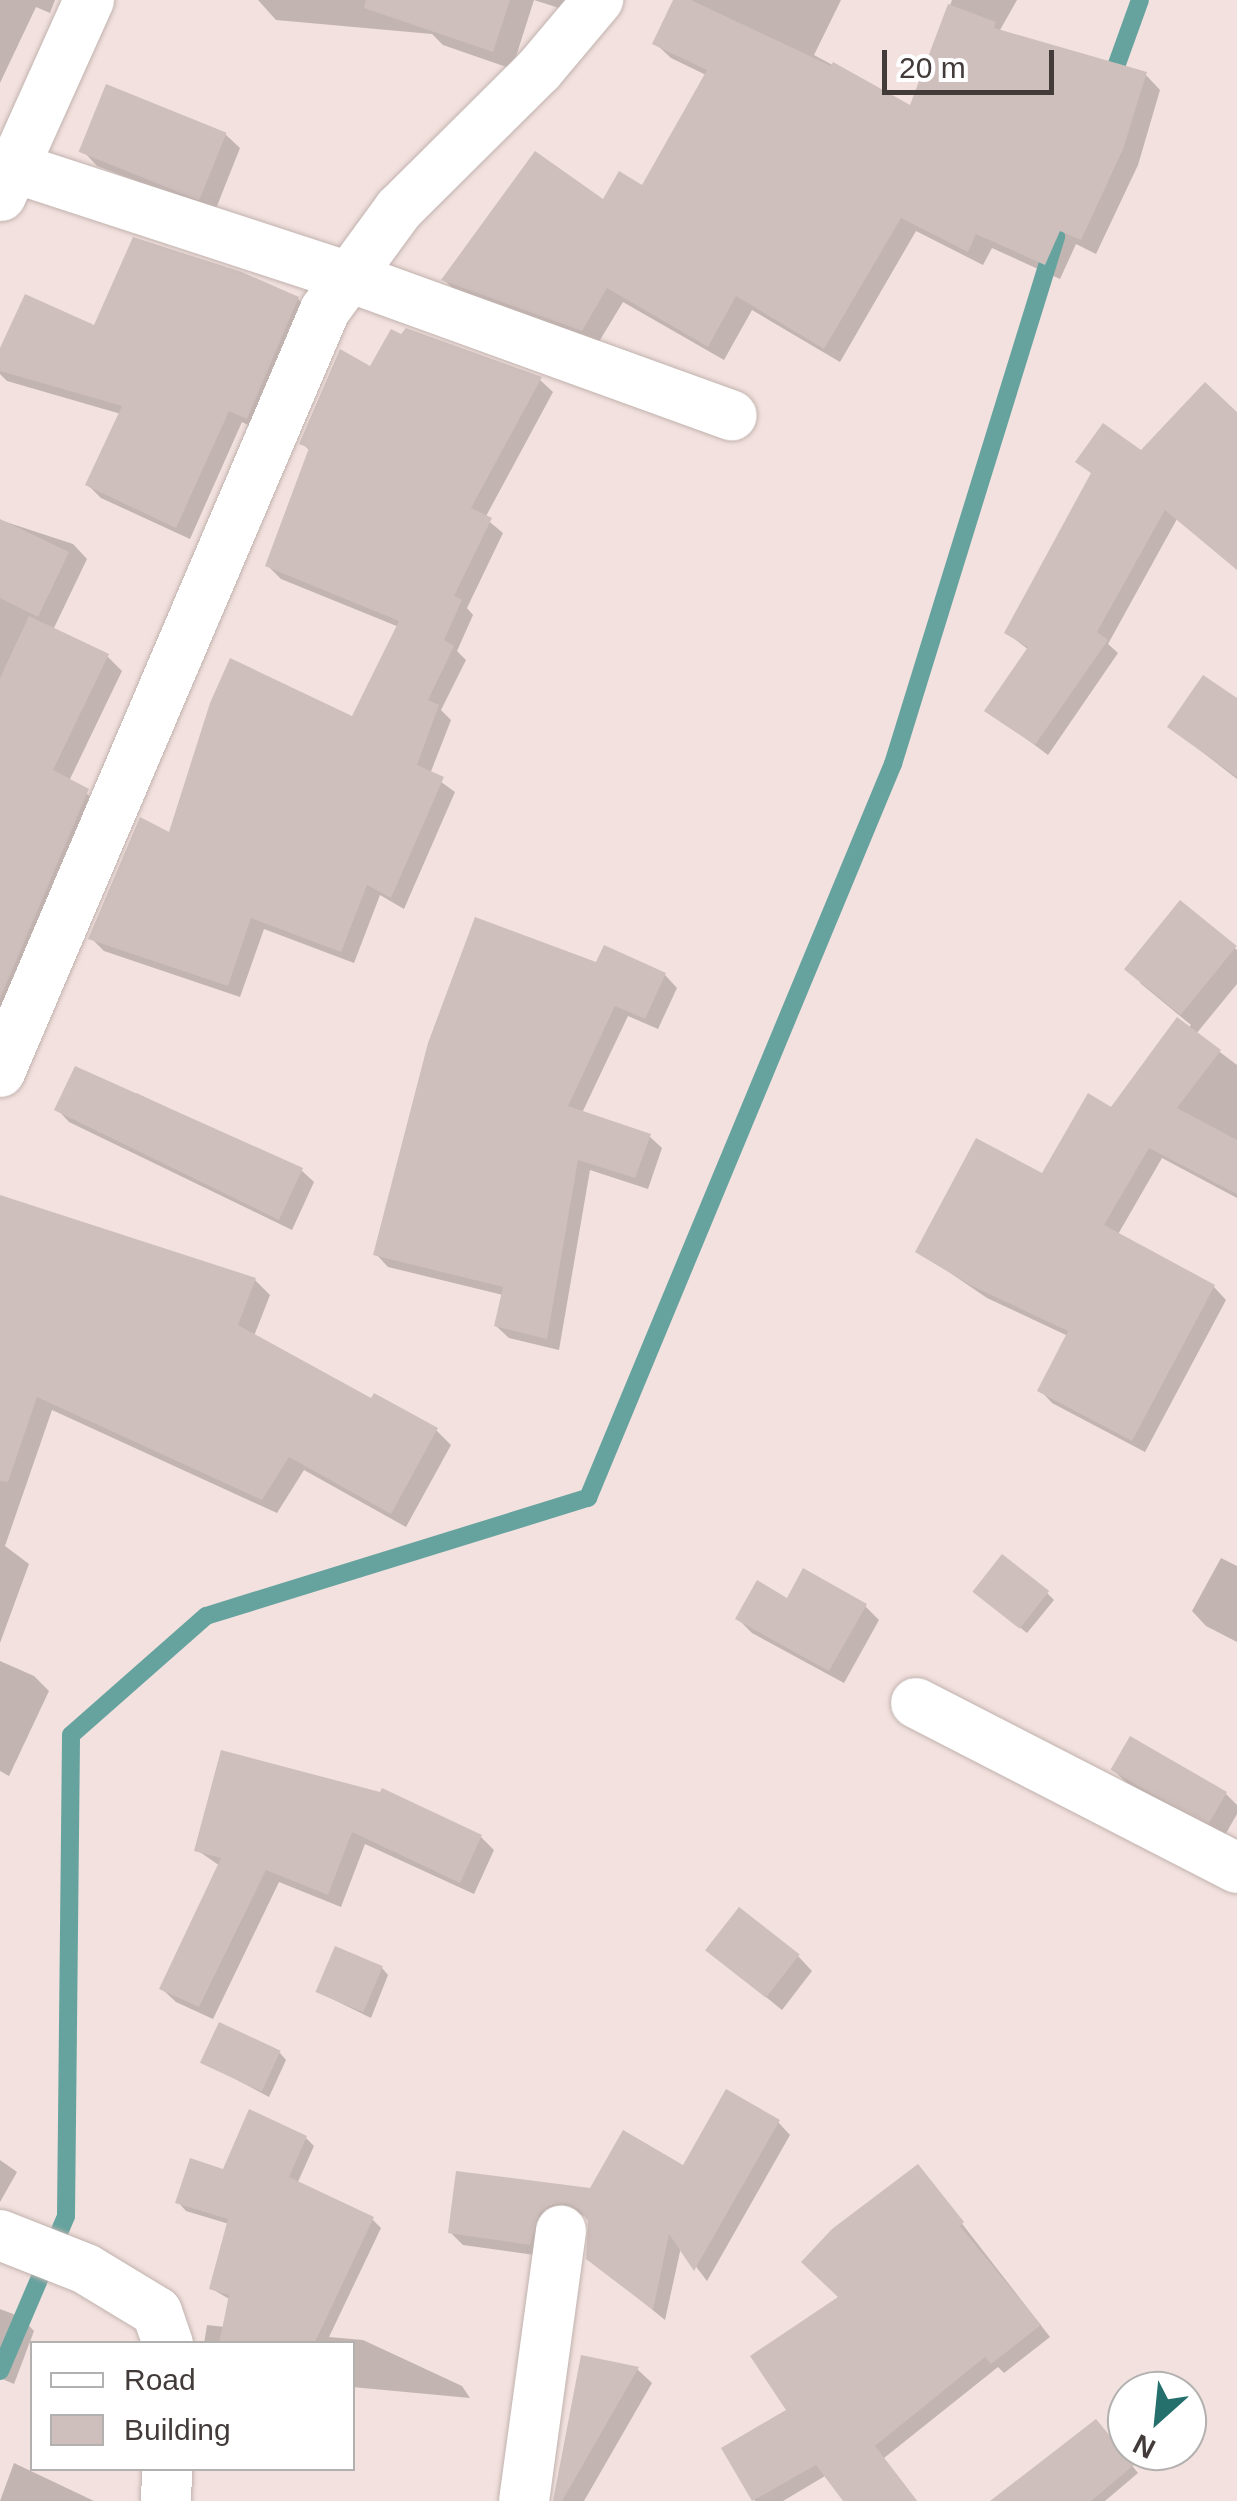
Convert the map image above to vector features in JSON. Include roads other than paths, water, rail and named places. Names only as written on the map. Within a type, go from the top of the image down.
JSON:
[{"type":"street","points":[[89,0],[5,177],[349,277],[732,416]]},
{"type":"street","points":[[0,1072],[325,310],[399,208],[539,70],[598,0]]},
{"type":"street","points":[[916,1703],[1237,1868]]},
{"type":"street","points":[[524,2501],[560,2231]]},
{"type":"street","points":[[0,2234],[86,2269],[157,2312],[167,2341]]},
{"type":"street","points":[[166,2501],[168,2471]]},
{"type":"waterway","points":[[1109,86],[1140,0]]},
{"type":"waterway","points":[[0,2371],[66,2216],[71,1735],[206,1616],[588,1498],[893,764],[1056,237]]}]
